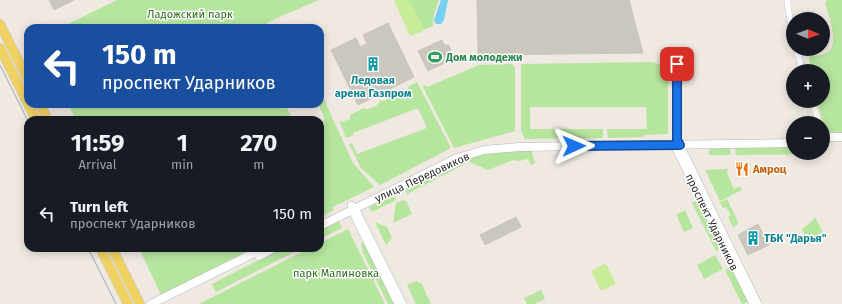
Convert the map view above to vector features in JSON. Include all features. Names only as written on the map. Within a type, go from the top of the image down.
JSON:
[{"type":"main road","points":[[0,24],[24,72]]},
{"type":"main road","points":[[0,48],[24,96]]},
{"type":"main road","points":[[830,137],[842,137]]},
{"type":"main road","name":"улица Передовиков","points":[[677,143],[786,138]]},
{"type":"main road","name":"улица Передовиков","points":[[324,224],[455,154],[483,146],[519,142],[786,143]]},
{"type":"main road","points":[[830,142],[842,142]]},
{"type":"main road","name":"улица Передовиков","points":[[324,218],[352,208]]},
{"type":"main road","points":[[102,252],[128,304]]},
{"type":"main road","points":[[114,252],[140,304]]},
{"type":"main road","points":[[151,304],[256,252]]},
{"type":"main road","points":[[162,304],[266,252]]},
{"type":"street","points":[[787,0],[789,12]]},
{"type":"street","name":"проспект Ударников","points":[[677,64],[677,143],[755,303]]},
{"type":"street","points":[[352,208],[398,304]]},
{"type":"street","points":[[352,208],[403,304]]},
{"type":"green space","name":"Ладожский парк","points":[[117,0],[319,0],[268,22],[267,24],[68,24]]},
{"type":"green space","points":[[394,0],[439,0],[434,14],[433,26],[411,36]]},
{"type":"green space","points":[[394,0],[408,0],[415,10],[424,30],[410,36]]},
{"type":"green space","points":[[827,0],[842,0],[842,133],[830,132],[830,116],[821,116],[819,108],[830,108],[830,64],[811,64],[809,60],[809,56],[830,56],[833,38],[830,12],[828,12],[825,3]]},
{"type":"green space","points":[[651,62],[664,65],[668,69],[668,134],[644,135],[643,137],[608,138],[607,129],[647,129],[646,107],[530,107],[530,129],[603,129],[603,138],[525,139],[521,131],[521,64]]},
{"type":"green space","points":[[512,64],[515,67],[515,131],[454,148],[423,87],[425,85],[427,87],[479,65]]},
{"type":"green space","points":[[417,82],[451,148],[380,185],[361,168],[349,144],[352,143],[357,154],[427,128],[418,108],[353,133],[354,135],[346,138],[339,120],[342,122],[350,119],[350,115],[364,108],[367,109],[377,105],[380,102],[379,100],[384,101],[390,98],[392,94],[399,95],[407,90],[409,86]]},
{"type":"green space","points":[[324,100],[353,163],[374,187],[333,207],[334,210],[324,215],[325,119],[320,108],[324,108]]},
{"type":"green space","points":[[70,108],[287,108],[291,116],[74,116]]},
{"type":"green space","points":[[786,145],[786,154],[736,155],[735,148]]},
{"type":"green space","points":[[730,148],[731,155],[709,155],[709,149]]},
{"type":"green space","points":[[531,149],[535,163],[531,165],[528,159],[519,161],[513,160],[488,170],[469,162],[468,158],[485,152]]},
{"type":"green space","points":[[463,158],[465,164],[407,194],[405,189],[407,188],[406,185]]},
{"type":"green space","points":[[728,169],[727,173],[734,189],[740,186],[742,190],[720,201],[705,170]]},
{"type":"green space","points":[[393,195],[396,200],[372,212],[369,207]]},
{"type":"green space","points":[[727,199],[738,222],[737,225],[733,227],[728,217],[731,215],[726,207],[723,208],[720,202]]},
{"type":"green space","points":[[403,200],[406,201],[412,214],[393,223],[396,203]]},
{"type":"green space","points":[[697,200],[721,248],[716,251],[692,203]]},
{"type":"green space","points":[[685,210],[693,228],[684,232],[676,215]]},
{"type":"green space","points":[[815,217],[823,233],[807,240],[802,229]]},
{"type":"green space","points":[[338,220],[342,228],[324,237],[324,227]]},
{"type":"green space","points":[[375,222],[387,227],[392,238],[386,245]]},
{"type":"green space","name":"парк Малиновка","points":[[348,229],[385,304],[199,304],[302,252],[324,252],[324,241]]},
{"type":"green space","points":[[364,242],[395,304],[388,304],[363,253],[361,243]]},
{"type":"green space","points":[[141,252],[251,252],[162,297]]},
{"type":"green space","points":[[274,252],[294,252],[216,292],[212,284]]},
{"type":"green space","points":[[715,255],[723,269],[704,279],[697,265]]},
{"type":"green space","points":[[606,263],[616,284],[601,291],[591,271]]},
{"type":"green space","points":[[731,267],[748,302],[742,304],[725,270]]},
{"type":"green space","points":[[416,281],[422,284],[431,304],[416,304],[407,285]]},
{"type":"green space","points":[[541,290],[545,299],[534,304],[527,304],[524,298]]},
{"type":"water","points":[[441,0],[448,0],[444,20],[441,24],[436,24],[434,20]]},
{"type":"building","points":[[49,0],[74,0],[54,10]]},
{"type":"building","points":[[477,0],[629,0],[643,53],[478,55]]},
{"type":"building","name":"Ледовая арена Газпром","points":[[388,23],[414,77],[358,105],[331,50],[356,38],[360,47],[367,44],[363,35]]},
{"type":"building","name":"Дом молодежи","points":[[442,40],[444,45],[449,45],[451,51],[448,54],[451,60],[428,71],[418,51]]},
{"type":"building","points":[[516,217],[521,227],[485,245],[480,235]]},
{"type":"building","name":"ТБК \"Дарья\"","points":[[758,224],[769,245],[748,255],[738,235]]},
{"type":"tram line","points":[[0,65],[26,116]]},
{"type":"tram line","points":[[90,252],[116,304]]},
{"type":"place","name":"Дом молодежи","points":[[435,57]]},
{"type":"place","name":"Ледовая арена Газпром","points":[[373,64]]},
{"type":"place","name":"Амроц","points":[[742,169]]},
{"type":"place","name":"ТБК \"Дарья\"","points":[[753,238]]},
{"type":"route","points":[[574,146],[680,145],[677,140],[677,64]]}]
